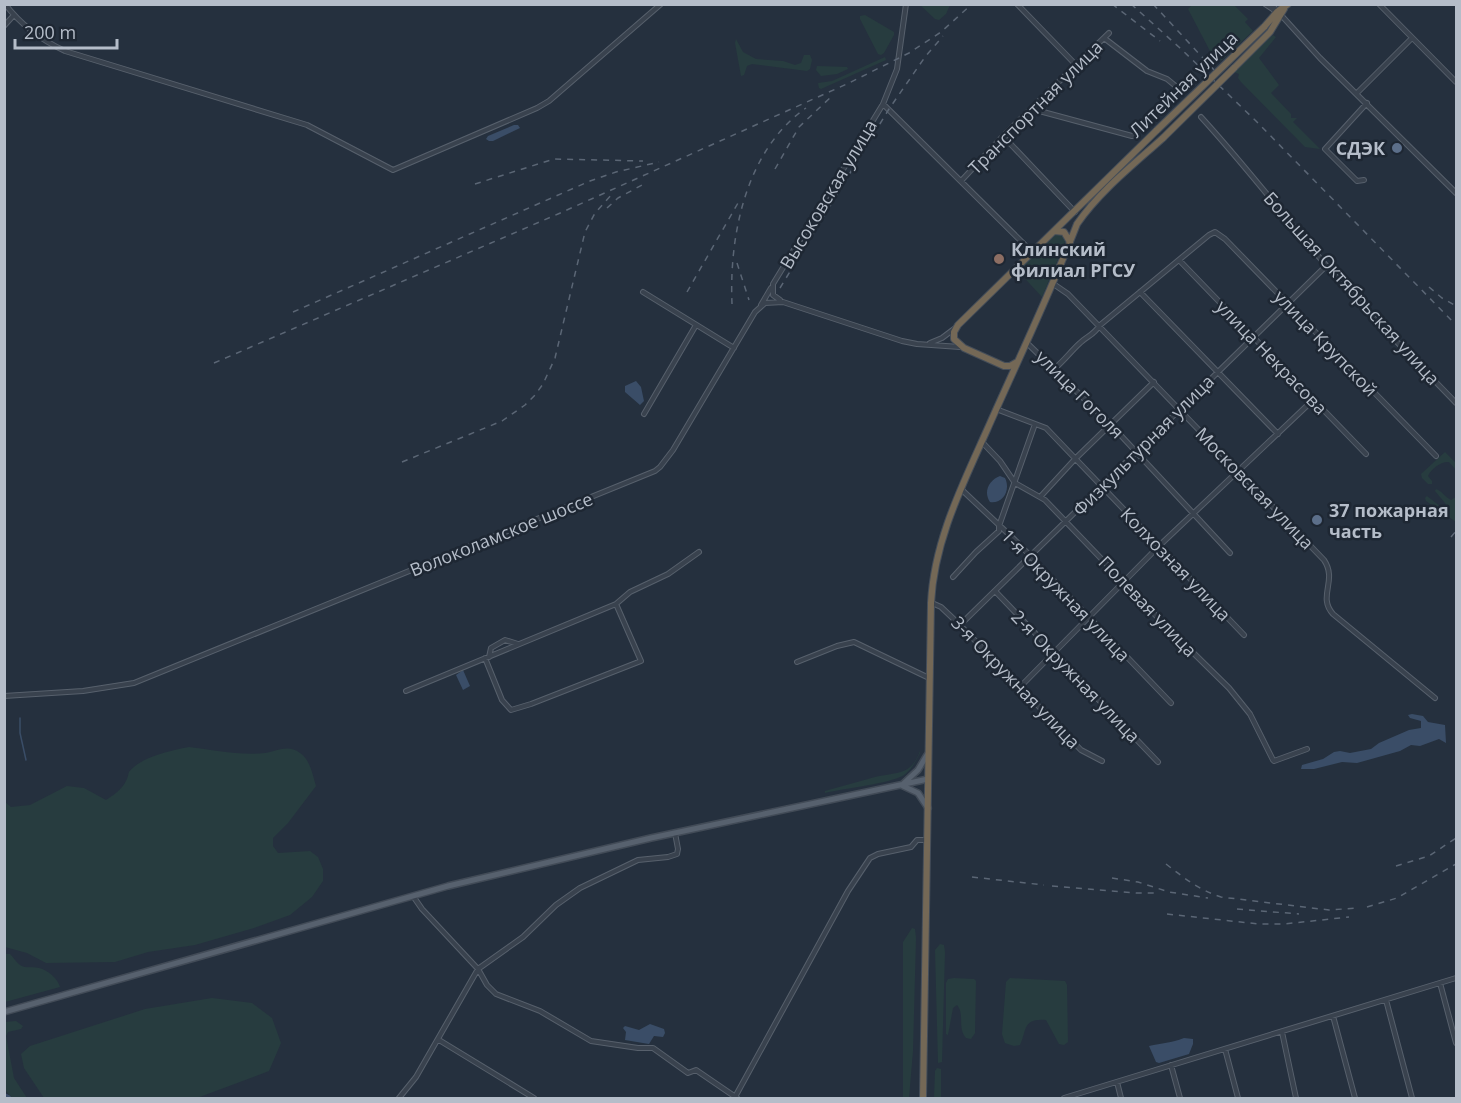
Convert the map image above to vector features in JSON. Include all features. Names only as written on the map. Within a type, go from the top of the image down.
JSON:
[{"type":"highway","name":"Литейная улица","points":[[958,325],[1264,27],[1275,11],[1286,7]]},
{"type":"highway","name":"Литейная улица","points":[[923,1098],[931,603],[934,567],[942,537],[981,441],[1018,362],[1077,224],[1086,212],[1271,29],[1275,11]]},
{"type":"highway","points":[[1055,231],[1064,232],[1070,243]]},
{"type":"highway","points":[[958,325],[954,332],[954,339],[964,348],[1004,366],[1008,370],[1010,379]]},
{"type":"highway","points":[[1004,366],[1018,362]]},
{"type":"main road","points":[[902,785],[918,770],[929,752]]},
{"type":"main road","points":[[4,1012],[412,896],[675,833],[928,779]]},
{"type":"main road","points":[[902,785],[918,793],[928,808]]},
{"type":"street","points":[[5,4],[37,35],[65,51],[307,124],[393,170],[549,101],[661,4]]},
{"type":"street","name":"Высоковская улица","points":[[760,306],[883,104],[897,69],[906,4]]},
{"type":"street","points":[[1017,4],[1076,65]]},
{"type":"street","points":[[1265,4],[1275,11],[1456,193]]},
{"type":"street","points":[[1379,4],[1456,82]]},
{"type":"street","points":[[4,26],[14,15]]},
{"type":"street","points":[[1271,29],[1283,23],[1288,24]]},
{"type":"street","name":"Транспортная улица","points":[[961,181],[1003,136],[1109,33]]},
{"type":"street","points":[[1104,38],[1147,71],[1167,79],[1178,88]]},
{"type":"street","points":[[1357,93],[1412,38]]},
{"type":"street","points":[[1364,180],[1357,181],[1325,149],[1367,103]]},
{"type":"street","points":[[883,104],[1032,253]]},
{"type":"street","points":[[1031,109],[1132,136]]},
{"type":"street","name":"Большая Октябрьская улица","points":[[1201,117],[1242,163],[1326,266],[1456,403]]},
{"type":"street","points":[[1003,136],[1075,212]]},
{"type":"street","name":"улица Крупской","points":[[1179,260],[1215,232],[1225,239],[1436,456]]},
{"type":"street","points":[[1054,369],[1068,358],[1078,344],[1179,260]]},
{"type":"street","name":"улица Некрасова","points":[[1179,260],[1366,454]]},
{"type":"street","name":"Физкультурная улица","points":[[960,625],[1326,266]]},
{"type":"street","name":"Московская улица","points":[[1051,283],[1068,294],[1239,470],[1326,564],[1330,577],[1325,600],[1328,608],[1435,698]]},
{"type":"street","name":"Высоковская улица","points":[[773,284],[773,295],[783,302]]},
{"type":"street","points":[[644,292],[734,348]]},
{"type":"street","points":[[1140,292],[1278,434]]},
{"type":"street","points":[[760,306],[770,301],[783,302],[918,344],[951,345],[964,348]]},
{"type":"street","name":"Волоколамское шоссе","points":[[4,696],[106,689],[134,682],[655,471],[673,450],[760,306]]},
{"type":"street","points":[[644,414],[696,325]]},
{"type":"street","points":[[918,344],[939,341],[958,325]]},
{"type":"street","name":"улица Гоголя","points":[[1026,342],[1110,425],[1230,553]]},
{"type":"street","points":[[1041,496],[1075,459],[1154,382]]},
{"type":"street","points":[[1020,687],[1159,546],[1313,400]]},
{"type":"street","name":"Колхозная улица","points":[[996,408],[1046,428],[1244,635]]},
{"type":"street","points":[[953,577],[999,531],[999,525],[1035,424]]},
{"type":"street","name":"Полевая улица","points":[[981,441],[1000,461],[1015,483],[1041,496],[1229,688],[1246,707],[1274,761],[1307,749]]},
{"type":"street","name":"1-я Окружная улица","points":[[961,489],[1030,556],[1171,702]]},
{"type":"street","points":[[406,692],[616,604],[630,592],[668,574],[699,552]]},
{"type":"street","name":"2-я Окружная улица","points":[[995,591],[1158,762]]},
{"type":"street","name":"3-я Окружная улица","points":[[931,603],[941,607],[960,625],[1081,750],[1102,760]]},
{"type":"street","points":[[518,644],[511,644],[505,640],[491,648],[487,658],[502,700],[511,710],[641,661],[616,604]]},
{"type":"street","points":[[797,662],[837,646],[854,642],[930,679]]},
{"type":"street","points":[[400,1098],[439,1040],[478,969],[523,938],[556,905],[579,888],[606,873],[638,860],[677,854],[675,833]]},
{"type":"street","points":[[412,896],[478,969],[487,985],[496,994],[540,1011],[591,1041],[616,1046],[653,1048],[688,1072],[696,1070],[703,1073],[736,1098],[848,891],[870,858],[878,854],[911,848],[916,840],[927,840]]},
{"type":"street","points":[[1064,1098],[1456,978]]},
{"type":"street","points":[[1440,983],[1456,1043]]},
{"type":"street","points":[[1386,1000],[1412,1098]]},
{"type":"street","points":[[1333,1016],[1355,1098]]},
{"type":"street","points":[[1282,1032],[1296,1098]]},
{"type":"street","points":[[439,1040],[534,1098]]},
{"type":"street","points":[[1225,1049],[1238,1098]]},
{"type":"street","points":[[1171,1065],[1180,1098]]},
{"type":"street","points":[[1117,1082],[1121,1098]]},
{"type":"green space","points":[[1193,4],[1234,5],[1248,19],[1245,22],[1253,31],[1222,60],[1213,64],[1210,60],[1211,53],[1188,9]]},
{"type":"green space","points":[[920,5],[950,5],[946,14],[939,20]]},
{"type":"green space","points":[[865,15],[894,32],[881,55],[878,54],[860,19],[860,16]]},
{"type":"green space","points":[[1273,35],[1276,37],[1259,58],[1279,85],[1271,93],[1291,114],[1291,118],[1297,118],[1293,122],[1320,149],[1305,147],[1241,82],[1238,78],[1239,74],[1234,72]]},
{"type":"green space","points":[[736,39],[743,52],[756,59],[783,61],[795,65],[801,63],[804,55],[810,55],[812,60],[810,69],[807,71],[752,64],[747,66],[744,75],[741,76]]},
{"type":"green space","points":[[885,57],[886,60],[819,88],[818,83],[832,81]]},
{"type":"green space","points":[[817,66],[847,67],[848,69],[837,74],[821,76],[816,70]]},
{"type":"green space","points":[[1055,235],[1063,235],[1066,240],[1042,297],[1018,271]]},
{"type":"green space","points":[[1445,452],[1456,463],[1456,470],[1449,462],[1440,464],[1429,473],[1432,484],[1428,484],[1421,474]]},
{"type":"green space","points":[[1436,489],[1451,500],[1456,497],[1456,522],[1426,501],[1427,496],[1450,514],[1445,503],[1435,491]]},
{"type":"green space","points":[[189,747],[246,754],[291,749],[296,750],[306,759],[316,786],[288,823],[273,838],[273,846],[278,853],[310,851],[318,857],[323,869],[323,881],[312,897],[290,915],[254,928],[195,945],[148,952],[115,962],[46,963],[27,953],[5,947],[5,802],[11,807],[30,805],[67,786],[84,788],[106,800],[120,789],[127,780],[129,772],[141,762],[157,755]]},
{"type":"green space","points":[[920,751],[917,759],[904,775],[878,783],[825,793],[837,787],[902,772],[912,765]]},
{"type":"green space","points":[[912,928],[915,929],[916,938],[913,1051],[909,1098],[903,1098],[903,942]]},
{"type":"green space","points":[[940,944],[944,945],[945,952],[942,1062],[938,1063],[935,950]]},
{"type":"green space","points":[[5,954],[10,954],[22,966],[37,967],[46,971],[55,978],[60,987],[5,1002]]},
{"type":"green space","points":[[1010,978],[1065,981],[1067,985],[1068,1042],[1064,1045],[1059,1044],[1046,1020],[1038,1020],[1029,1023],[1020,1045],[1005,1043],[1002,1034],[1006,982]]},
{"type":"green space","points":[[948,979],[976,981],[975,1033],[971,1039],[966,1038],[963,1034],[961,1013],[957,1005],[953,1008],[948,1035],[946,1034],[946,983]]},
{"type":"green space","points":[[212,998],[252,1003],[272,1018],[281,1043],[269,1071],[197,1098],[44,1098],[24,1068],[21,1054],[30,1046],[145,1009]]},
{"type":"green space","points":[[16,1021],[23,1026],[21,1029],[8,1032],[6,1036],[14,1078],[27,1098],[12,1098],[5,1090],[5,1022]]},
{"type":"green space","points":[[937,1068],[941,1069],[941,1098],[934,1098]]},
{"type":"water","points":[[514,125],[520,128],[493,141],[486,139],[488,136]]},
{"type":"water","points":[[636,381],[641,387],[644,401],[640,405],[625,392],[625,386]]},
{"type":"water","points":[[1000,476],[1005,478],[1007,483],[1005,495],[999,501],[990,502],[987,494],[988,487]]},
{"type":"water","points":[[463,670],[470,686],[463,690],[456,675]]},
{"type":"water","points":[[1408,715],[1423,716],[1428,722],[1445,725],[1446,743],[1439,739],[1420,746],[1411,745],[1400,751],[1357,763],[1342,762],[1314,769],[1301,769],[1302,765],[1323,759],[1334,752],[1350,753],[1371,749],[1409,730],[1421,728],[1421,721],[1410,718]]},
{"type":"water","points":[[650,1024],[664,1029],[663,1037],[654,1036],[649,1044],[625,1040],[626,1032],[623,1028],[625,1026],[639,1030]]},
{"type":"water","points":[[1184,1038],[1193,1039],[1189,1054],[1156,1062],[1149,1046]]},
{"type":"waterway","points":[[20,718],[20,733],[26,760]]},
{"type":"waterway","points":[[4,1096],[8,1098]]},
{"type":"railway","points":[[214,363],[558,214],[849,83],[909,53],[941,32],[972,4]]},
{"type":"railway","points":[[1112,4],[1160,41]]},
{"type":"railway","points":[[1131,4],[1256,121],[1456,325]]},
{"type":"railway","points":[[1153,4],[1215,71]]},
{"type":"railway","points":[[780,288],[889,109],[925,57],[943,36]]},
{"type":"railway","points":[[775,169],[799,127],[832,96]]},
{"type":"railway","points":[[732,304],[734,250],[745,196],[755,170],[769,147],[785,126],[806,108]]},
{"type":"railway","points":[[475,184],[554,159],[643,161]]},
{"type":"railway","points":[[293,312],[590,181],[659,162]]},
{"type":"railway","points":[[607,208],[618,198],[642,185]]},
{"type":"railway","points":[[402,462],[502,421],[535,395],[543,384],[555,358],[585,232],[595,213],[613,193]]},
{"type":"railway","points":[[687,292],[738,203]]},
{"type":"railway","points":[[737,263],[749,300]]},
{"type":"railway","points":[[1429,287],[1456,306]]},
{"type":"railway","points":[[1451,537],[1456,531]]},
{"type":"railway","points":[[1396,866],[1429,856],[1456,838]]},
{"type":"railway","points":[[1166,864],[1199,887],[1221,897],[1329,910],[1358,908]]},
{"type":"railway","points":[[1367,907],[1397,898],[1456,864]]},
{"type":"railway","points":[[972,877],[1044,885]]},
{"type":"railway","points":[[1112,878],[1138,882],[1169,892],[1208,898]]},
{"type":"railway","points":[[1052,886],[1157,893]]},
{"type":"railway","points":[[1237,909],[1299,914]]},
{"type":"railway","points":[[1167,914],[1259,924],[1284,924],[1349,917]]},
{"type":"place","name":"СДЭК","points":[[1397,148]]},
{"type":"place","name":"Клинский филиал РГСУ","points":[[999,259]]},
{"type":"place","name":"37 пожарная часть","points":[[1317,520]]}]
